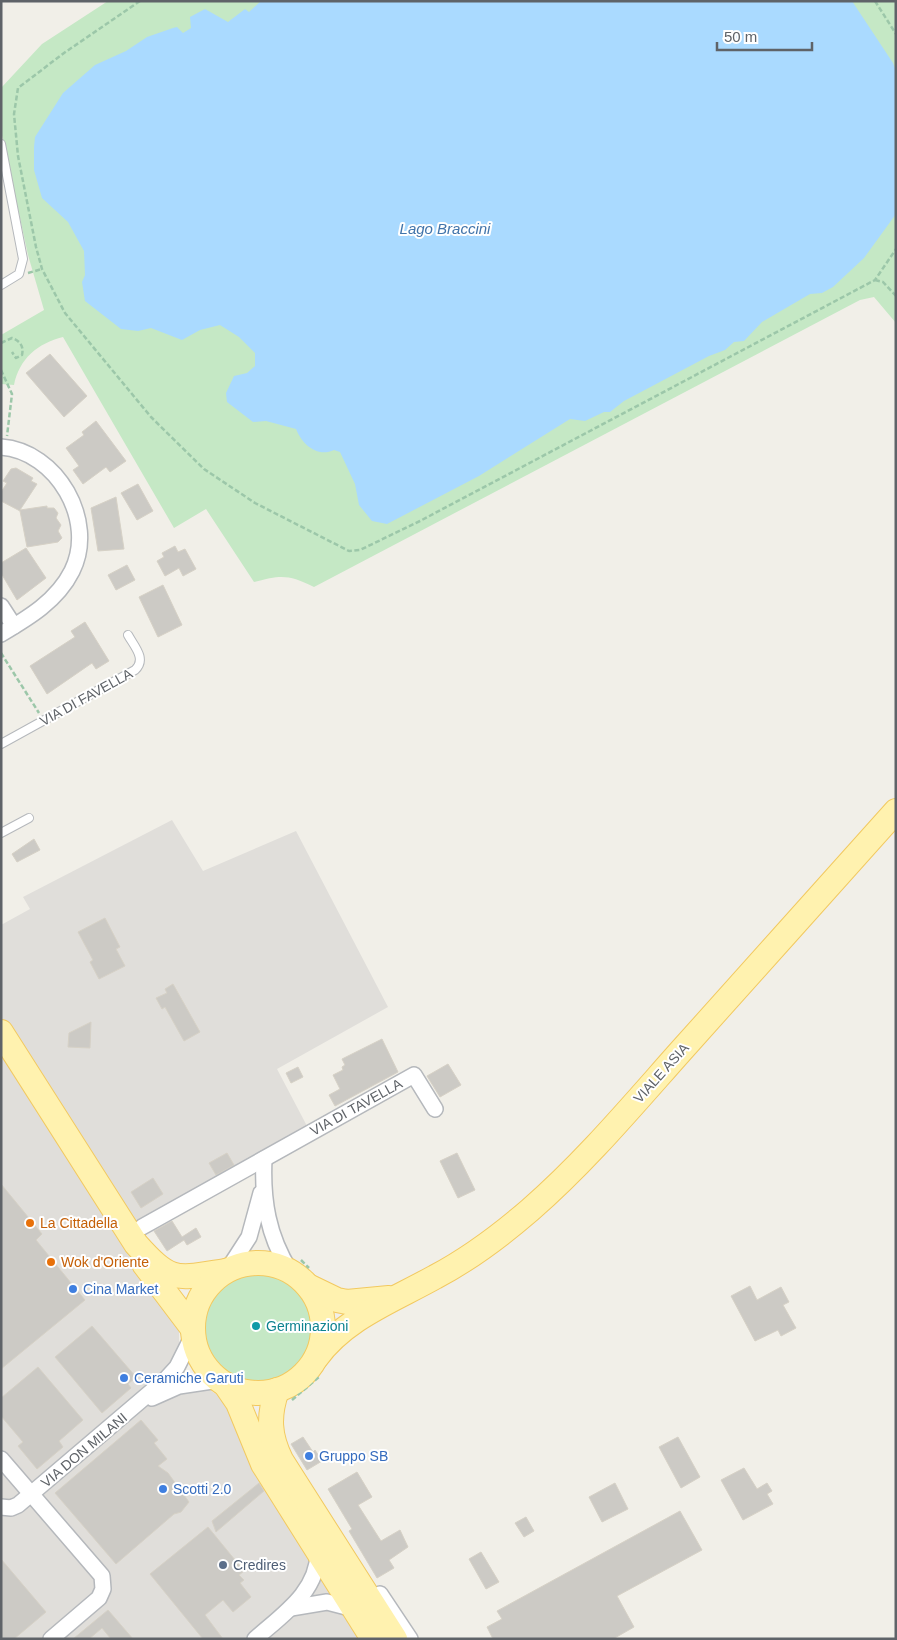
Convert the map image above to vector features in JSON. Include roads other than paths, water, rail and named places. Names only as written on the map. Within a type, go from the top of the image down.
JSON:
[{"type":"main road","name":"VIALE ASIA","points":[[320,1365],[344,1328],[394,1298],[451,1268],[504,1231],[581,1161],[896,811]]},
{"type":"main road","points":[[1,1032],[161,1270],[177,1277],[190,1277],[259,1263],[301,1271],[337,1300],[347,1302],[394,1298]]},
{"type":"main road","points":[[139,1236],[146,1268],[193,1332]]},
{"type":"main road","points":[[227,1271],[208,1286],[194,1313],[193,1332],[199,1356],[238,1403],[263,1464],[373,1639]]},
{"type":"main road","points":[[301,1271],[319,1305],[323,1321],[320,1365],[296,1382],[271,1407],[270,1423],[273,1441],[281,1460],[395,1639]]},
{"type":"main road","points":[[222,1382],[250,1393],[283,1397]]},
{"type":"street","points":[[1,634],[44,606],[66,582],[76,558],[78,529],[70,498],[52,471],[32,457],[4,447]]},
{"type":"street","points":[[1,606],[14,626]]},
{"type":"street","name":"VIA DI TAVELLA","points":[[139,1236],[264,1159],[414,1075],[435,1109]]},
{"type":"street","points":[[227,1271],[249,1237],[262,1187],[264,1159]]},
{"type":"street","points":[[262,1187],[273,1241],[301,1271]]},
{"type":"street","name":"VIA DON MILANI","points":[[1,1507],[14,1507],[31,1495],[138,1405],[177,1367],[193,1332]]},
{"type":"street","name":"VIA DON MILANI","points":[[138,1405],[179,1386],[222,1382]]},
{"type":"street","points":[[1,1460],[99,1572],[104,1585],[99,1598],[51,1639]]},
{"type":"street","points":[[254,1639],[291,1608],[310,1585],[314,1576],[318,1552]]},
{"type":"street","points":[[380,1594],[410,1639]]},
{"type":"street","points":[[291,1608],[327,1602],[354,1609]]},
{"type":"lane","points":[[1,144],[23,258],[19,274],[1,285]]},
{"type":"lane","name":"VIA DI FAVELLA","points":[[1,744],[140,665],[141,660],[128,634]]},
{"type":"lane","points":[[1,833],[29,818]]},
{"type":"water","name":"Lago Braccini","points":[[261,1],[852,1],[893,63],[896,71],[896,214],[864,258],[833,287],[822,293],[810,294],[762,322],[744,341],[734,342],[725,350],[709,356],[624,401],[610,412],[604,412],[585,421],[570,419],[479,476],[387,524],[372,521],[359,505],[355,484],[340,452],[334,450],[328,452],[316,451],[302,440],[296,429],[266,421],[253,422],[227,402],[226,393],[234,376],[247,373],[255,366],[255,353],[239,337],[220,325],[200,330],[182,340],[151,328],[138,331],[121,329],[85,301],[82,282],[85,275],[84,251],[68,222],[42,198],[34,170],[35,137],[63,93],[95,65],[126,51],[147,37],[177,27],[183,33],[191,28],[190,17],[205,9],[228,22],[245,9],[249,12]]},
{"type":"place","name":"La Cittadella","points":[[30,1223]]},
{"type":"place","name":"Wok d'Oriente","points":[[51,1262]]},
{"type":"place","name":"Cina Market","points":[[73,1289]]},
{"type":"place","name":"Germinazioni","points":[[256,1326]]},
{"type":"place","name":"Ceramiche Garuti","points":[[124,1378]]},
{"type":"place","name":"Gruppo SB","points":[[309,1456]]},
{"type":"place","name":"Scotti 2.0","points":[[163,1489]]},
{"type":"place","name":"Credires","points":[[223,1565]]}]
